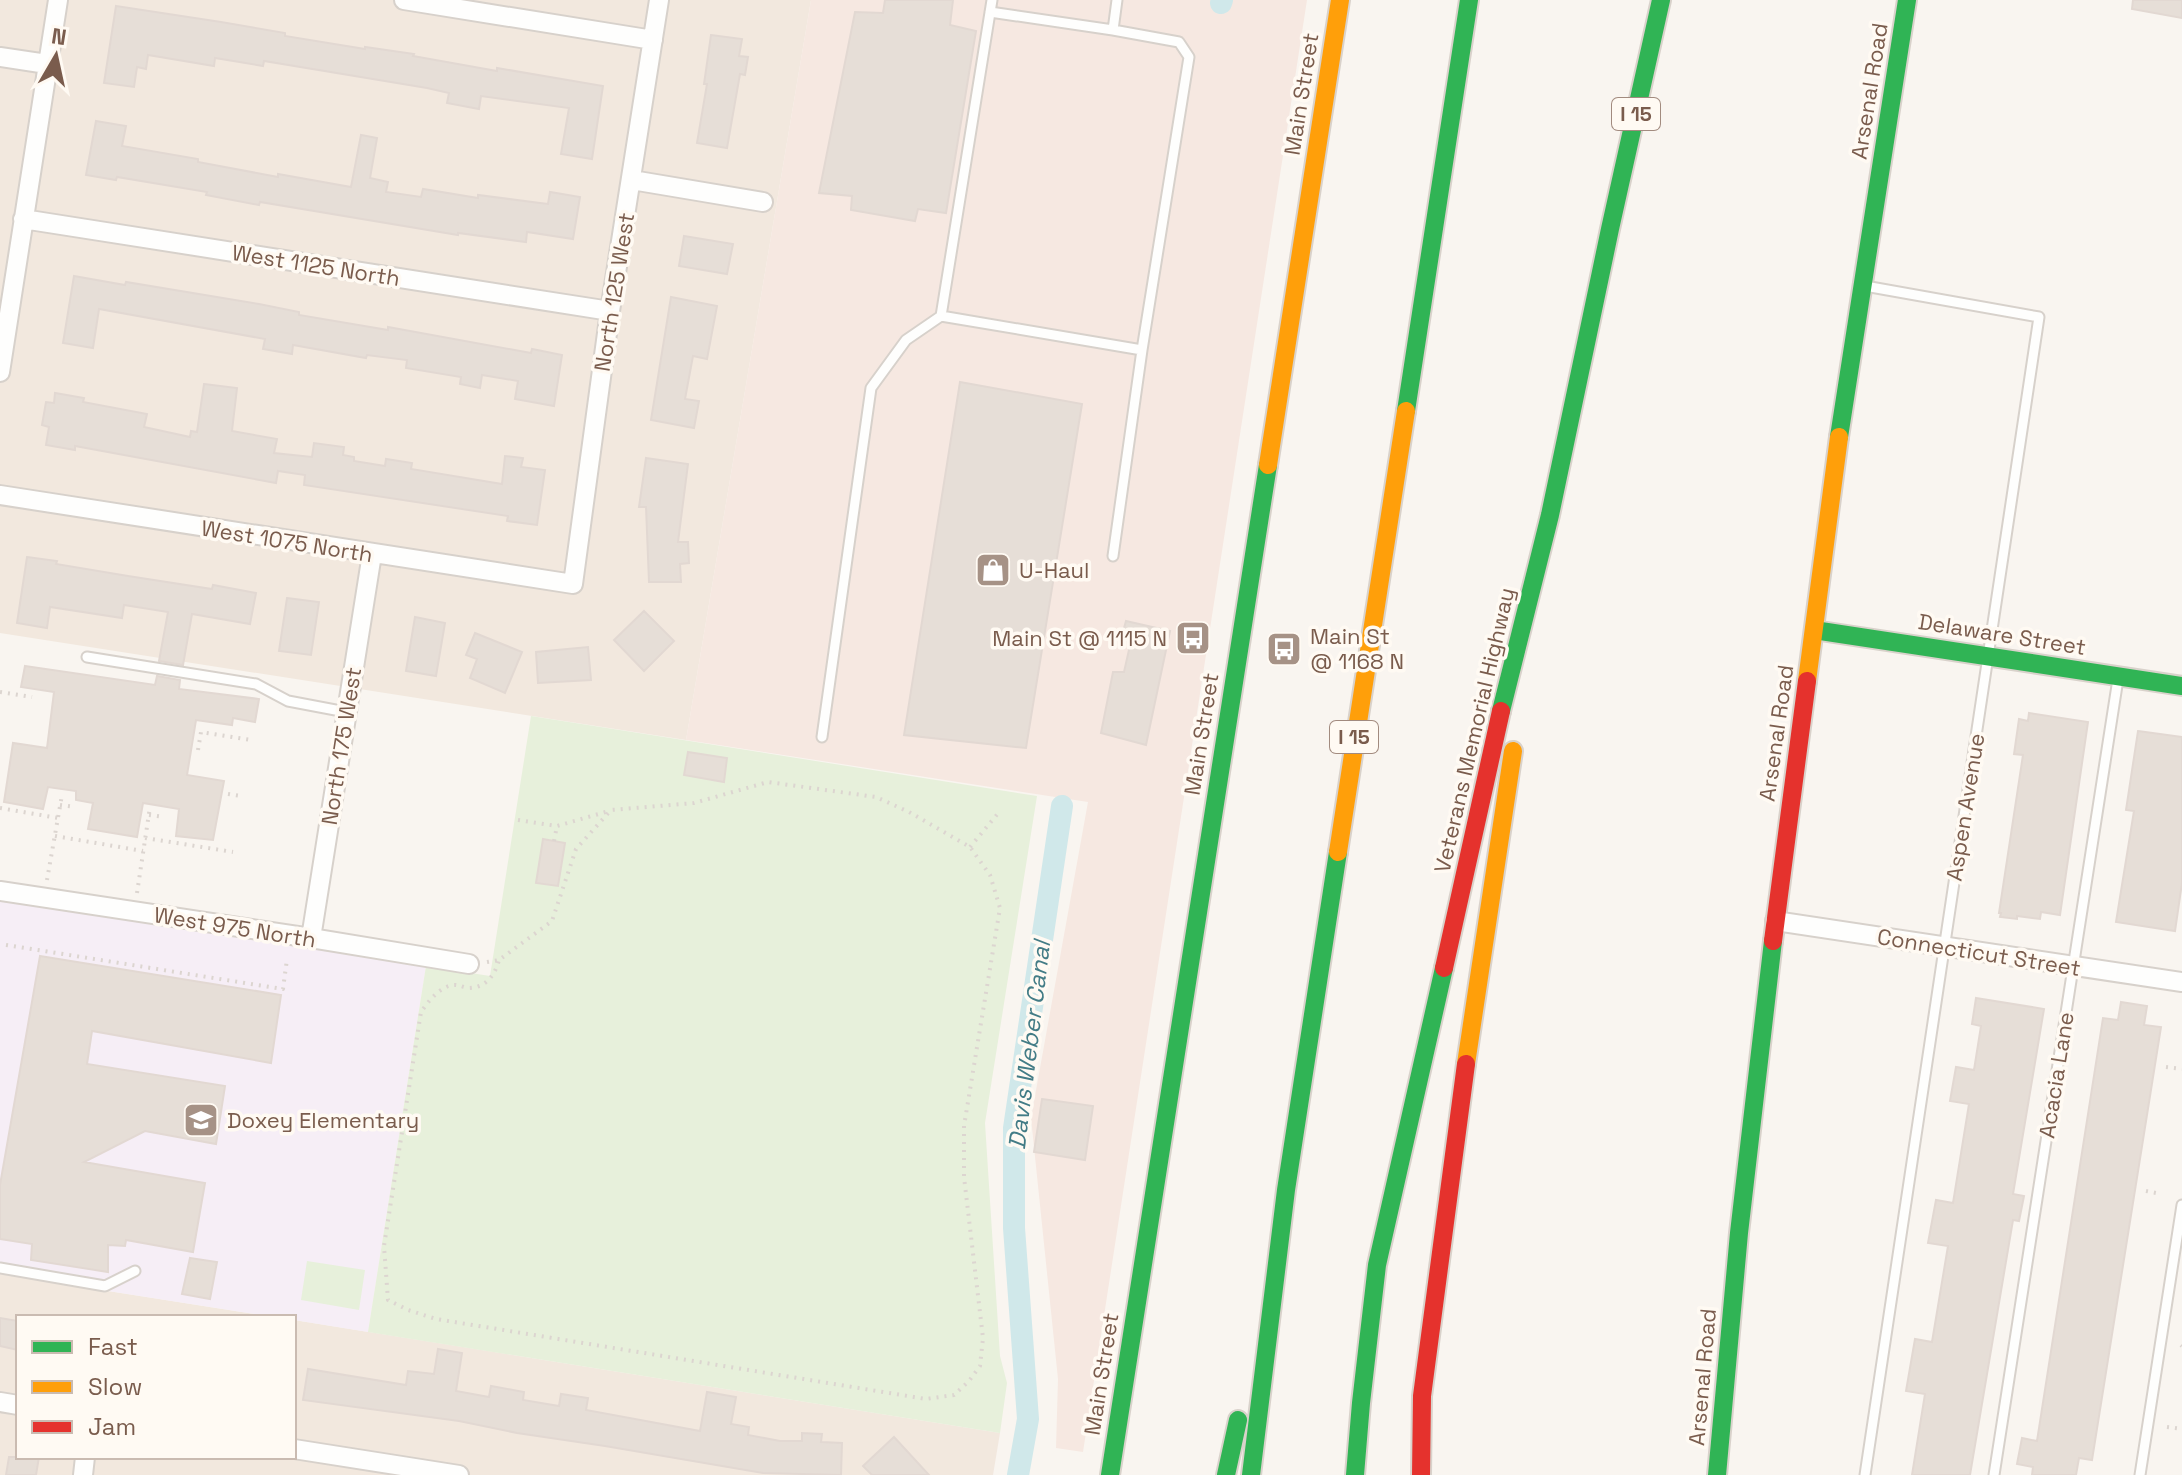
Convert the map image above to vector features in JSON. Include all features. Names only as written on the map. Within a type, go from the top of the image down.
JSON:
[{"type":"main road","name":"Main Street","points":[[1110,1475],[1340,0]]},
{"type":"main road","name":"I 15","points":[[1251,1475],[1286,1190],[1469,0]]},
{"type":"main road","name":"Veterans Memorial Highway","points":[[1355,1475],[1377,1265],[1507,689],[1550,515],[1661,0]]},
{"type":"main road","name":"Arsenal Road","points":[[1717,1475],[1739,1233],[1775,921],[1842,412],[1907,0]]},
{"type":"main road","points":[[1421,1475],[1422,1396],[1475,994],[1550,515]]},
{"type":"main road","name":"Delaware Street","points":[[1814,630],[2182,686]]},
{"type":"main road","points":[[1226,1475],[1286,1190]]},
{"type":"street","points":[[0,372],[58,0]]},
{"type":"street","points":[[404,0],[653,40]]},
{"type":"street","name":"North 125 West","points":[[573,584],[610,311],[659,0]]},
{"type":"street","points":[[0,57],[47,64]]},
{"type":"street","points":[[632,180],[763,202]]},
{"type":"street","name":"West 1125 North","points":[[23,219],[610,311]]},
{"type":"street","name":"West 1075 North","points":[[0,495],[573,584]]},
{"type":"street","name":"North 175 West","points":[[311,938],[372,554]]},
{"type":"street","name":"West 975 North","points":[[0,891],[469,964]]},
{"type":"street","name":"Connecticut Street","points":[[1775,921],[2182,982]]},
{"type":"street","points":[[296,1450],[350,1466],[459,1475]]},
{"type":"lane","points":[[941,316],[992,0]]},
{"type":"lane","points":[[1113,30],[1117,0]]},
{"type":"lane","points":[[990,12],[1179,42],[1189,57],[1113,556]]},
{"type":"lane","name":"Aspen Avenue","points":[[1862,286],[2039,317],[1865,1475]]},
{"type":"lane","points":[[822,737],[871,388],[906,340],[941,316],[1142,350]]},
{"type":"lane","points":[[87,657],[256,684],[288,701],[346,712]]},
{"type":"lane","name":"Acacia Lane","points":[[1994,1475],[2119,676]]},
{"type":"lane","points":[[2140,1475],[2182,1205]]},
{"type":"lane","points":[[0,1268],[105,1286],[135,1271]]},
{"type":"path","points":[[0,692],[32,697]]},
{"type":"path","points":[[198,750],[201,732],[251,740]]},
{"type":"path","points":[[499,960],[495,973],[483,985],[446,987],[429,1000],[421,1012],[384,1246],[388,1300],[408,1310],[451,1322],[926,1399],[954,1395],[969,1381],[980,1366],[983,1338],[964,1177],[964,1126],[1000,908],[990,875],[970,847],[876,797],[768,782],[694,803],[611,810],[557,826],[518,820]]},
{"type":"path","points":[[228,794],[241,796]]},
{"type":"path","points":[[47,880],[62,795]]},
{"type":"path","points":[[60,805],[75,807]]},
{"type":"path","points":[[137,895],[150,807]]},
{"type":"path","points":[[0,808],[58,818]]},
{"type":"path","points":[[469,964],[499,960],[552,921],[576,849],[611,810]]},
{"type":"path","points":[[970,847],[1000,811]]},
{"type":"path","points":[[149,815],[164,817]]},
{"type":"path","points":[[554,841],[557,826]]},
{"type":"path","points":[[55,836],[143,851]]},
{"type":"path","points":[[145,838],[233,852]]},
{"type":"path","points":[[6,945],[283,989],[287,959]]},
{"type":"path","points":[[2166,1067],[2182,1069]]},
{"type":"path","points":[[2146,1191],[2161,1194]]},
{"type":"path","points":[[2167,1427],[2182,1429]]},
{"type":"shaded area","points":[[0,0],[811,0],[686,740],[0,633]]},
{"type":"shaded area","points":[[811,0],[1307,0],[1083,1452],[1056,1448],[1058,1379],[1031,1118],[1088,802],[686,740]]},
{"type":"shaded area","name":"Doxey Elementary","points":[[0,901],[426,966],[368,1332],[296,1320],[296,1315],[260,1315],[0,1274]]},
{"type":"shaded area","points":[[0,1274],[260,1315],[16,1315],[16,1459],[296,1459],[296,1320],[1000,1433],[993,1475],[0,1475]]},
{"type":"green space","points":[[531,716],[1037,796],[985,1123],[1000,1356],[1007,1383],[1000,1433],[368,1332],[426,966],[490,976]]},
{"type":"green space","points":[[307,1261],[365,1270],[359,1310],[301,1300]]},
{"type":"building","points":[[885,0],[953,0],[950,25],[976,31],[946,213],[918,209],[915,221],[851,210],[852,196],[819,193],[855,12],[883,13]]},
{"type":"building","points":[[2133,0],[2182,0],[2182,18],[2132,9]]},
{"type":"building","points":[[116,6],[603,86],[592,159],[561,154],[569,108],[481,96],[479,109],[447,103],[449,93],[427,88],[264,61],[263,66],[215,58],[214,66],[148,55],[146,69],[137,67],[134,87],[104,83]]},
{"type":"building","points":[[711,35],[742,39],[739,56],[748,57],[745,75],[740,74],[727,148],[697,143]]},
{"type":"building","points":[[96,121],[126,126],[122,146],[278,177],[278,174],[351,187],[361,135],[377,138],[370,178],[388,182],[386,192],[421,197],[423,189],[548,204],[550,192],[580,197],[573,239],[527,232],[526,242],[458,235],[260,202],[259,205],[206,195],[207,192],[117,177],[116,180],[86,175]]},
{"type":"building","points":[[684,236],[733,244],[727,274],[679,266]]},
{"type":"building","points":[[74,276],[259,304],[299,312],[299,315],[388,330],[388,327],[531,353],[532,349],[562,355],[554,406],[515,399],[518,381],[482,375],[480,388],[460,384],[461,377],[406,368],[407,360],[367,355],[366,358],[293,345],[292,354],[263,349],[265,339],[99,309],[93,348],[63,343]]},
{"type":"building","points":[[671,297],[717,306],[707,359],[693,356],[685,399],[699,401],[694,428],[651,420]]},
{"type":"building","name":"U-Haul","points":[[960,382],[1082,404],[1026,748],[904,735]]},
{"type":"building","points":[[204,384],[237,388],[232,431],[277,439],[274,453],[312,457],[314,443],[344,447],[343,455],[354,457],[354,461],[385,466],[386,459],[412,463],[411,469],[502,484],[505,456],[523,458],[521,467],[545,470],[537,525],[507,521],[508,516],[304,485],[305,475],[278,471],[276,483],[75,446],[75,450],[46,445],[49,427],[42,425],[46,402],[54,403],[55,393],[84,398],[83,402],[147,414],[144,427],[190,437],[191,431],[197,432]]},
{"type":"building","points":[[646,458],[688,464],[678,542],[688,542],[689,563],[680,564],[681,582],[649,582],[646,507],[639,507]]},
{"type":"building","points":[[27,557],[128,576],[256,593],[250,624],[192,614],[183,665],[159,661],[168,612],[124,605],[122,618],[50,607],[47,628],[17,623]]},
{"type":"building","points":[[287,598],[319,602],[311,655],[279,651]]},
{"type":"building","points":[[644,611],[674,641],[644,671],[614,640]]},
{"type":"building","points":[[415,617],[445,623],[436,676],[406,671]]},
{"type":"building","points":[[1126,621],[1170,631],[1146,745],[1101,733],[1113,672],[1124,672],[1131,641],[1121,639]]},
{"type":"building","points":[[475,633],[522,652],[505,693],[470,678],[477,659],[466,655]]},
{"type":"building","points":[[588,647],[591,680],[538,683],[536,652]]},
{"type":"building","points":[[25,666],[155,685],[157,676],[180,680],[179,689],[259,699],[255,722],[233,718],[232,725],[196,720],[187,775],[224,781],[213,840],[176,836],[179,809],[143,803],[137,837],[88,829],[93,803],[76,800],[76,791],[48,787],[43,809],[4,802],[13,743],[47,748],[54,692],[21,687]]},
{"type":"building","points":[[2029,713],[2088,722],[2060,915],[2041,912],[2040,919],[2017,916],[2017,919],[2000,917],[1999,913],[2023,755],[2014,754],[2019,719],[2028,721]]},
{"type":"building","points":[[2138,731],[2182,737],[2182,883],[2175,931],[2116,922],[2134,811],[2126,810]]},
{"type":"building","points":[[688,752],[727,758],[724,782],[684,775]]},
{"type":"building","points":[[543,839],[565,843],[558,886],[536,883]]},
{"type":"building","name":"Doxey Elementary","points":[[40,956],[281,995],[271,1063],[92,1031],[87,1064],[225,1086],[216,1144],[145,1131],[84,1162],[205,1183],[193,1252],[126,1240],[125,1246],[108,1245],[108,1272],[31,1260],[32,1244],[0,1239],[0,1185]]},
{"type":"building","points":[[1976,998],[2044,1009],[2013,1194],[2024,1196],[2019,1221],[2013,1220],[1970,1475],[1912,1475],[1925,1394],[1906,1391],[1915,1339],[1932,1342],[1948,1246],[1928,1243],[1936,1200],[1953,1203],[1969,1104],[1950,1101],[1956,1067],[1974,1070],[1981,1026],[1972,1024]]},
{"type":"building","points":[[2121,1002],[2147,1006],[2144,1025],[2161,1027],[2092,1460],[2079,1458],[2076,1475],[2032,1475],[2033,1467],[2017,1464],[2022,1438],[2037,1441],[2103,1018],[2118,1020]]},
{"type":"building","points":[[1042,1099],[1093,1106],[1085,1160],[1034,1152]]},
{"type":"building","points":[[190,1258],[217,1262],[210,1299],[182,1294]]},
{"type":"building","points":[[0,1318],[16,1321],[16,1350],[0,1346]]},
{"type":"building","points":[[438,1349],[462,1353],[456,1391],[489,1397],[491,1386],[524,1392],[523,1400],[559,1406],[561,1394],[588,1398],[586,1410],[700,1431],[707,1392],[736,1397],[731,1424],[749,1427],[748,1435],[780,1441],[802,1441],[802,1433],[822,1434],[821,1442],[842,1443],[841,1475],[763,1473],[459,1421],[303,1400],[308,1369],[406,1385],[408,1371],[434,1374]]},
{"type":"building","points":[[894,1437],[929,1475],[872,1475],[863,1466]]},
{"type":"building","points":[[9,1457],[39,1459],[36,1475],[6,1475]]},
{"type":"waterway","name":"Davis Weber Canal","points":[[1018,1475],[1028,1419],[1014,1228],[1014,1128],[1062,806]]},
{"type":"traffic: fast","points":[[1406,411],[1469,0]]},
{"type":"traffic: fast","points":[[1501,711],[1550,515],[1661,0]]},
{"type":"traffic: fast","points":[[1839,437],[1907,0]]},
{"type":"traffic: fast","points":[[1110,1475],[1268,465]]},
{"type":"traffic: fast","points":[[1814,630],[2182,686]]},
{"type":"traffic: fast","points":[[1251,1475],[1286,1190],[1338,852]]},
{"type":"traffic: fast","points":[[1717,1475],[1739,1233],[1773,941]]},
{"type":"traffic: fast","points":[[1355,1475],[1377,1265],[1444,968]]},
{"type":"traffic: fast","points":[[1226,1475],[1238,1420]]},
{"type":"traffic: slow","points":[[1268,465],[1340,0]]},
{"type":"traffic: slow","points":[[1338,852],[1406,411]]},
{"type":"traffic: slow","points":[[1807,681],[1839,437]]},
{"type":"traffic: slow","points":[[1466,1064],[1513,751]]},
{"type":"traffic: jam","points":[[1773,941],[1807,681]]},
{"type":"traffic: jam","points":[[1444,968],[1501,711]]},
{"type":"traffic: jam","points":[[1421,1475],[1422,1396],[1466,1064]]},
{"type":"place","name":"U-Haul","points":[[993,570]]},
{"type":"place","name":"Main St @ 1115 N","points":[[1193,638]]},
{"type":"place","name":"Main St @ 1168 N","points":[[1284,649]]},
{"type":"place","name":"Doxey Elementary","points":[[201,1120]]}]
